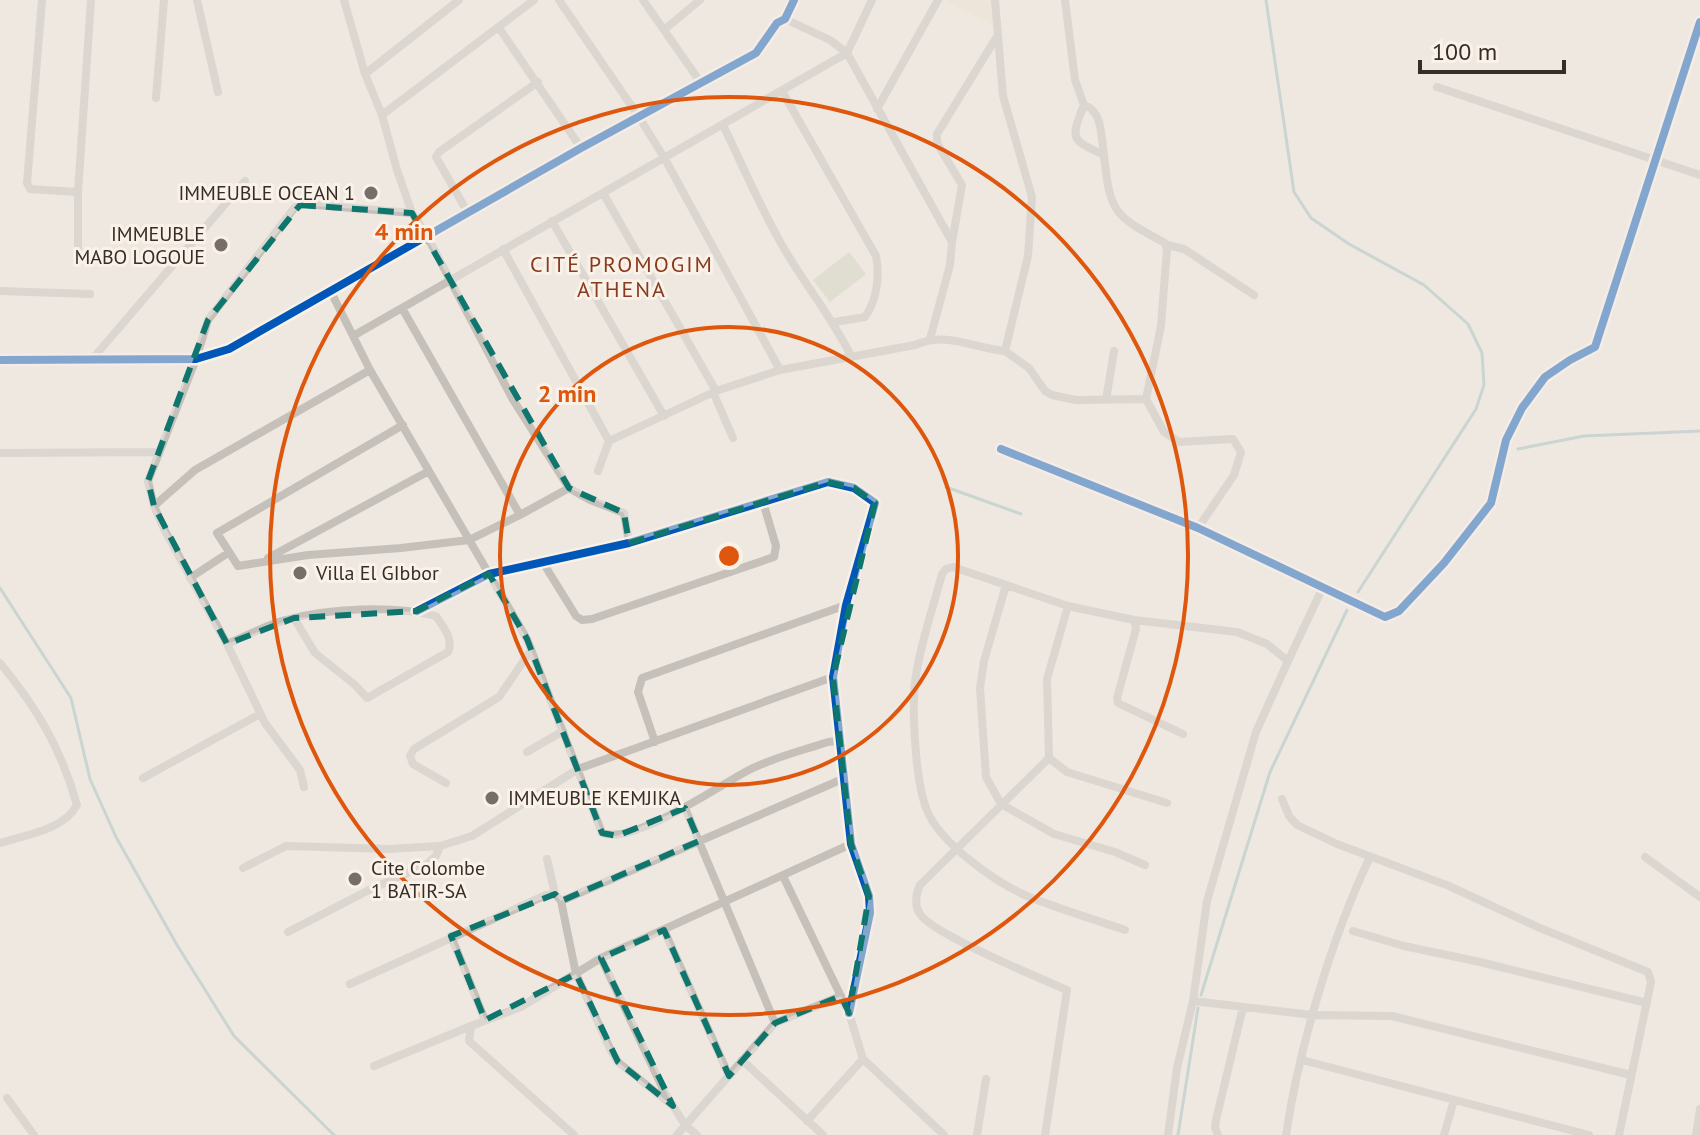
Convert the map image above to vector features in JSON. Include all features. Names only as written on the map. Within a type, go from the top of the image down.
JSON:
[{"type":"street","points":[[42,0],[27,183],[30,189],[38,191],[78,192]]},
{"type":"street","points":[[78,256],[78,192],[91,0]]},
{"type":"street","points":[[156,98],[164,0]]},
{"type":"street","points":[[197,0],[218,92]]},
{"type":"street","points":[[344,0],[365,74],[382,115],[412,213],[512,398],[569,488],[624,513],[629,543]]},
{"type":"street","points":[[365,74],[459,0]]},
{"type":"street","points":[[382,115],[534,0]]},
{"type":"street","points":[[559,0],[665,159],[780,370]]},
{"type":"street","points":[[643,0],[701,83]]},
{"type":"street","points":[[665,29],[700,0]]},
{"type":"street","points":[[0,360],[94,357],[196,359],[229,349],[581,148],[756,53],[777,23],[785,19],[794,0]]},
{"type":"street","points":[[353,336],[847,53],[872,0]]},
{"type":"street","points":[[877,109],[938,0]]},
{"type":"street","points":[[995,0],[1006,111],[1032,197],[1028,256],[1005,351]]},
{"type":"street","points":[[1065,0],[1075,80],[1084,105],[1075,127],[1075,136],[1080,144],[1104,155]]},
{"type":"street","points":[[785,19],[830,40],[847,53],[952,242]]},
{"type":"street","points":[[1001,449],[1198,528],[1385,617],[1399,611],[1444,563],[1491,503],[1506,440],[1522,408],[1545,377],[1595,347],[1700,22]]},
{"type":"street","points":[[499,28],[581,148]]},
{"type":"street","points":[[930,339],[950,265],[962,185],[937,143],[937,134],[997,37]]},
{"type":"street","points":[[468,213],[436,157],[538,82]]},
{"type":"street","points":[[1437,87],[1700,175]]},
{"type":"street","points":[[782,91],[876,256],[879,271],[872,307],[865,317],[834,322]]},
{"type":"street","points":[[1084,105],[1091,107],[1097,117],[1113,208],[1128,223],[1167,245],[1184,249],[1254,295]]},
{"type":"street","points":[[723,125],[777,236],[834,322],[851,356]]},
{"type":"street","points":[[94,357],[245,181]]},
{"type":"street","points":[[603,193],[715,391],[733,438]]},
{"type":"street","points":[[304,787],[300,770],[260,714],[227,644],[190,578],[154,506],[148,481],[208,320],[295,207],[304,204],[412,213]]},
{"type":"street","points":[[552,221],[664,416]]},
{"type":"street","points":[[1167,245],[1161,326],[1146,399],[1164,432],[1179,442],[1233,439],[1241,452],[1234,475],[1198,528]]},
{"type":"street","points":[[503,249],[609,441]]},
{"type":"street","points":[[0,291],[90,294]]},
{"type":"street","points":[[331,292],[370,370],[531,650],[602,833],[617,836],[685,808],[749,770],[838,741]]},
{"type":"street","points":[[402,308],[520,515]]},
{"type":"street","points":[[598,471],[609,441],[715,391],[780,370],[915,345],[930,339],[957,339],[1005,351],[1029,368],[1045,391],[1052,395],[1076,400],[1146,399]]},
{"type":"street","points":[[1106,400],[1114,351]]},
{"type":"street","points":[[154,506],[195,470],[370,370]]},
{"type":"street","points":[[403,425],[217,533],[238,566],[308,555],[469,540],[569,488]]},
{"type":"street","points":[[0,453],[158,452]]},
{"type":"street","points":[[258,563],[429,471]]},
{"type":"street","points":[[417,611],[489,574],[629,543],[828,482],[854,488],[875,503],[846,605],[833,677],[851,844],[869,896],[870,913],[849,1013]]},
{"type":"street","points":[[542,561],[576,616],[582,620],[592,619],[774,557],[776,546],[763,502]]},
{"type":"street","points":[[190,578],[228,553]]},
{"type":"street","points":[[1125,930],[1026,896],[991,877],[956,847],[930,817],[914,728],[916,677],[942,574],[953,567],[1068,606],[1134,620],[1237,632],[1267,644],[1288,661]]},
{"type":"street","points":[[1006,585],[984,661],[980,688],[986,777],[1001,804],[1054,834],[1115,852],[1145,865]]},
{"type":"street","points":[[1168,1135],[1177,1068],[1193,1001],[1207,901],[1219,857],[1256,732],[1323,587]]},
{"type":"street","points":[[655,742],[638,692],[642,678],[846,605]]},
{"type":"street","points":[[1045,1135],[1067,990],[947,935],[922,918],[916,903],[920,885],[1049,758],[1047,679],[1068,606]]},
{"type":"street","points":[[227,644],[282,620],[294,618],[351,610],[417,611],[436,616],[451,641],[451,647],[448,652],[371,698],[365,697],[355,685],[321,659],[294,618]]},
{"type":"street","points":[[1134,620],[1136,629],[1118,703],[1183,734]]},
{"type":"street","points":[[446,783],[413,764],[410,756],[414,749],[499,697],[531,650]]},
{"type":"street","points":[[0,663],[47,726],[77,805],[60,824],[0,843]]},
{"type":"street","points":[[243,868],[286,846],[375,849],[440,846],[472,836],[578,769],[833,677]]},
{"type":"street","points":[[143,778],[260,714]]},
{"type":"street","points":[[527,752],[563,731]]},
{"type":"street","points":[[1049,758],[1067,772],[1167,803]]},
{"type":"street","points":[[350,984],[546,895],[558,898],[845,778]]},
{"type":"street","points":[[1282,799],[1289,816],[1297,825],[1370,857],[1449,886],[1540,928],[1648,972],[1651,982],[1619,1135]]},
{"type":"street","points":[[685,808],[775,1023]]},
{"type":"street","points":[[374,1066],[521,1007],[601,958],[851,844]]},
{"type":"street","points":[[288,932],[427,864],[436,856],[440,846]]},
{"type":"street","points":[[1286,1135],[1312,1015],[1355,887],[1370,857]]},
{"type":"street","points":[[1645,857],[1699,894]]},
{"type":"street","points":[[547,859],[576,974],[618,1062],[673,1106]]},
{"type":"street","points":[[783,876],[849,1013],[863,1059],[944,1135]]},
{"type":"street","points":[[664,930],[729,1076]]},
{"type":"street","points":[[1353,931],[1404,946],[1647,1003]]},
{"type":"street","points":[[451,936],[485,1020]]},
{"type":"street","points":[[601,958],[673,1106],[685,1125],[697,1135]]},
{"type":"street","points":[[677,1135],[775,1023],[841,996]]},
{"type":"street","points":[[1193,1001],[1312,1015],[1392,1016],[1631,1075]]},
{"type":"street","points":[[1218,1135],[1216,1120],[1243,1007]]},
{"type":"street","points":[[471,1026],[469,1041],[574,1135]]},
{"type":"street","points":[[807,1121],[863,1059]]},
{"type":"street","points":[[742,1060],[823,1135]]},
{"type":"street","points":[[1302,1060],[1589,1135]]},
{"type":"street","points":[[977,1135],[986,1079]]},
{"type":"street","points":[[7,1098],[34,1135]]},
{"type":"street","points":[[1444,1135],[1454,1100]]},
{"type":"street","points":[[1696,1135],[1700,1109]]},
{"type":"highlighted area","points":[[300,205],[412,213],[569,488],[624,513],[629,543],[828,482],[854,488],[875,503],[833,677],[851,844],[869,896],[849,1013],[841,996],[775,1023],[729,1076],[664,930],[601,958],[673,1106],[618,1062],[576,974],[485,1020],[451,936],[555,894],[561,901],[699,841],[685,808],[617,836],[602,833],[527,639],[489,574],[417,611],[294,618],[227,644],[154,506],[148,481],[208,320]]},
{"type":"green space","points":[[849,252],[866,274],[830,302],[813,280]]},
{"type":"shaded area","points":[[995,0],[996,26],[947,2]]},
{"type":"waterway","points":[[1266,0],[1294,192],[1311,218],[1349,244],[1424,285],[1468,324],[1482,353],[1484,385],[1476,409],[1358,592]]},
{"type":"waterway","points":[[1518,449],[1584,436],[1700,431]]},
{"type":"waterway","points":[[946,487],[1021,514]]},
{"type":"waterway","points":[[0,588],[71,698],[90,779],[116,837],[177,945],[234,1036],[334,1135]]},
{"type":"waterway","points":[[1201,995],[1270,772],[1347,610]]},
{"type":"waterway","points":[[1178,1135],[1198,1008]]},
{"type":"cycle path","points":[[0,360],[196,359],[229,349],[581,148],[756,53],[777,23],[785,19],[794,0]]},
{"type":"cycle path","points":[[1001,449],[1198,528],[1385,617],[1399,611],[1444,563],[1491,503],[1506,440],[1522,408],[1545,377],[1595,347],[1700,22]]},
{"type":"cycle path","points":[[417,611],[489,574],[629,543],[828,482],[854,488],[875,503],[846,605],[833,677],[851,844],[869,896],[870,913],[849,1013]]},
{"type":"place","name":"IMMEUBLE OCEAN 1","points":[[371,193]]},
{"type":"place","name":"IMMEUBLE MABO LOGOUE","points":[[221,245]]},
{"type":"place","name":"Villa El GIbbor","points":[[300,573]]},
{"type":"place","name":"IMMEUBLE KEMJIKA","points":[[492,798]]},
{"type":"place","name":"Cite Colombe 1 BATIR-SA","points":[[355,879]]},
{"type":"district","name":"CITÉ PROMOGIM ATHENA","points":[[622,276]]}]
